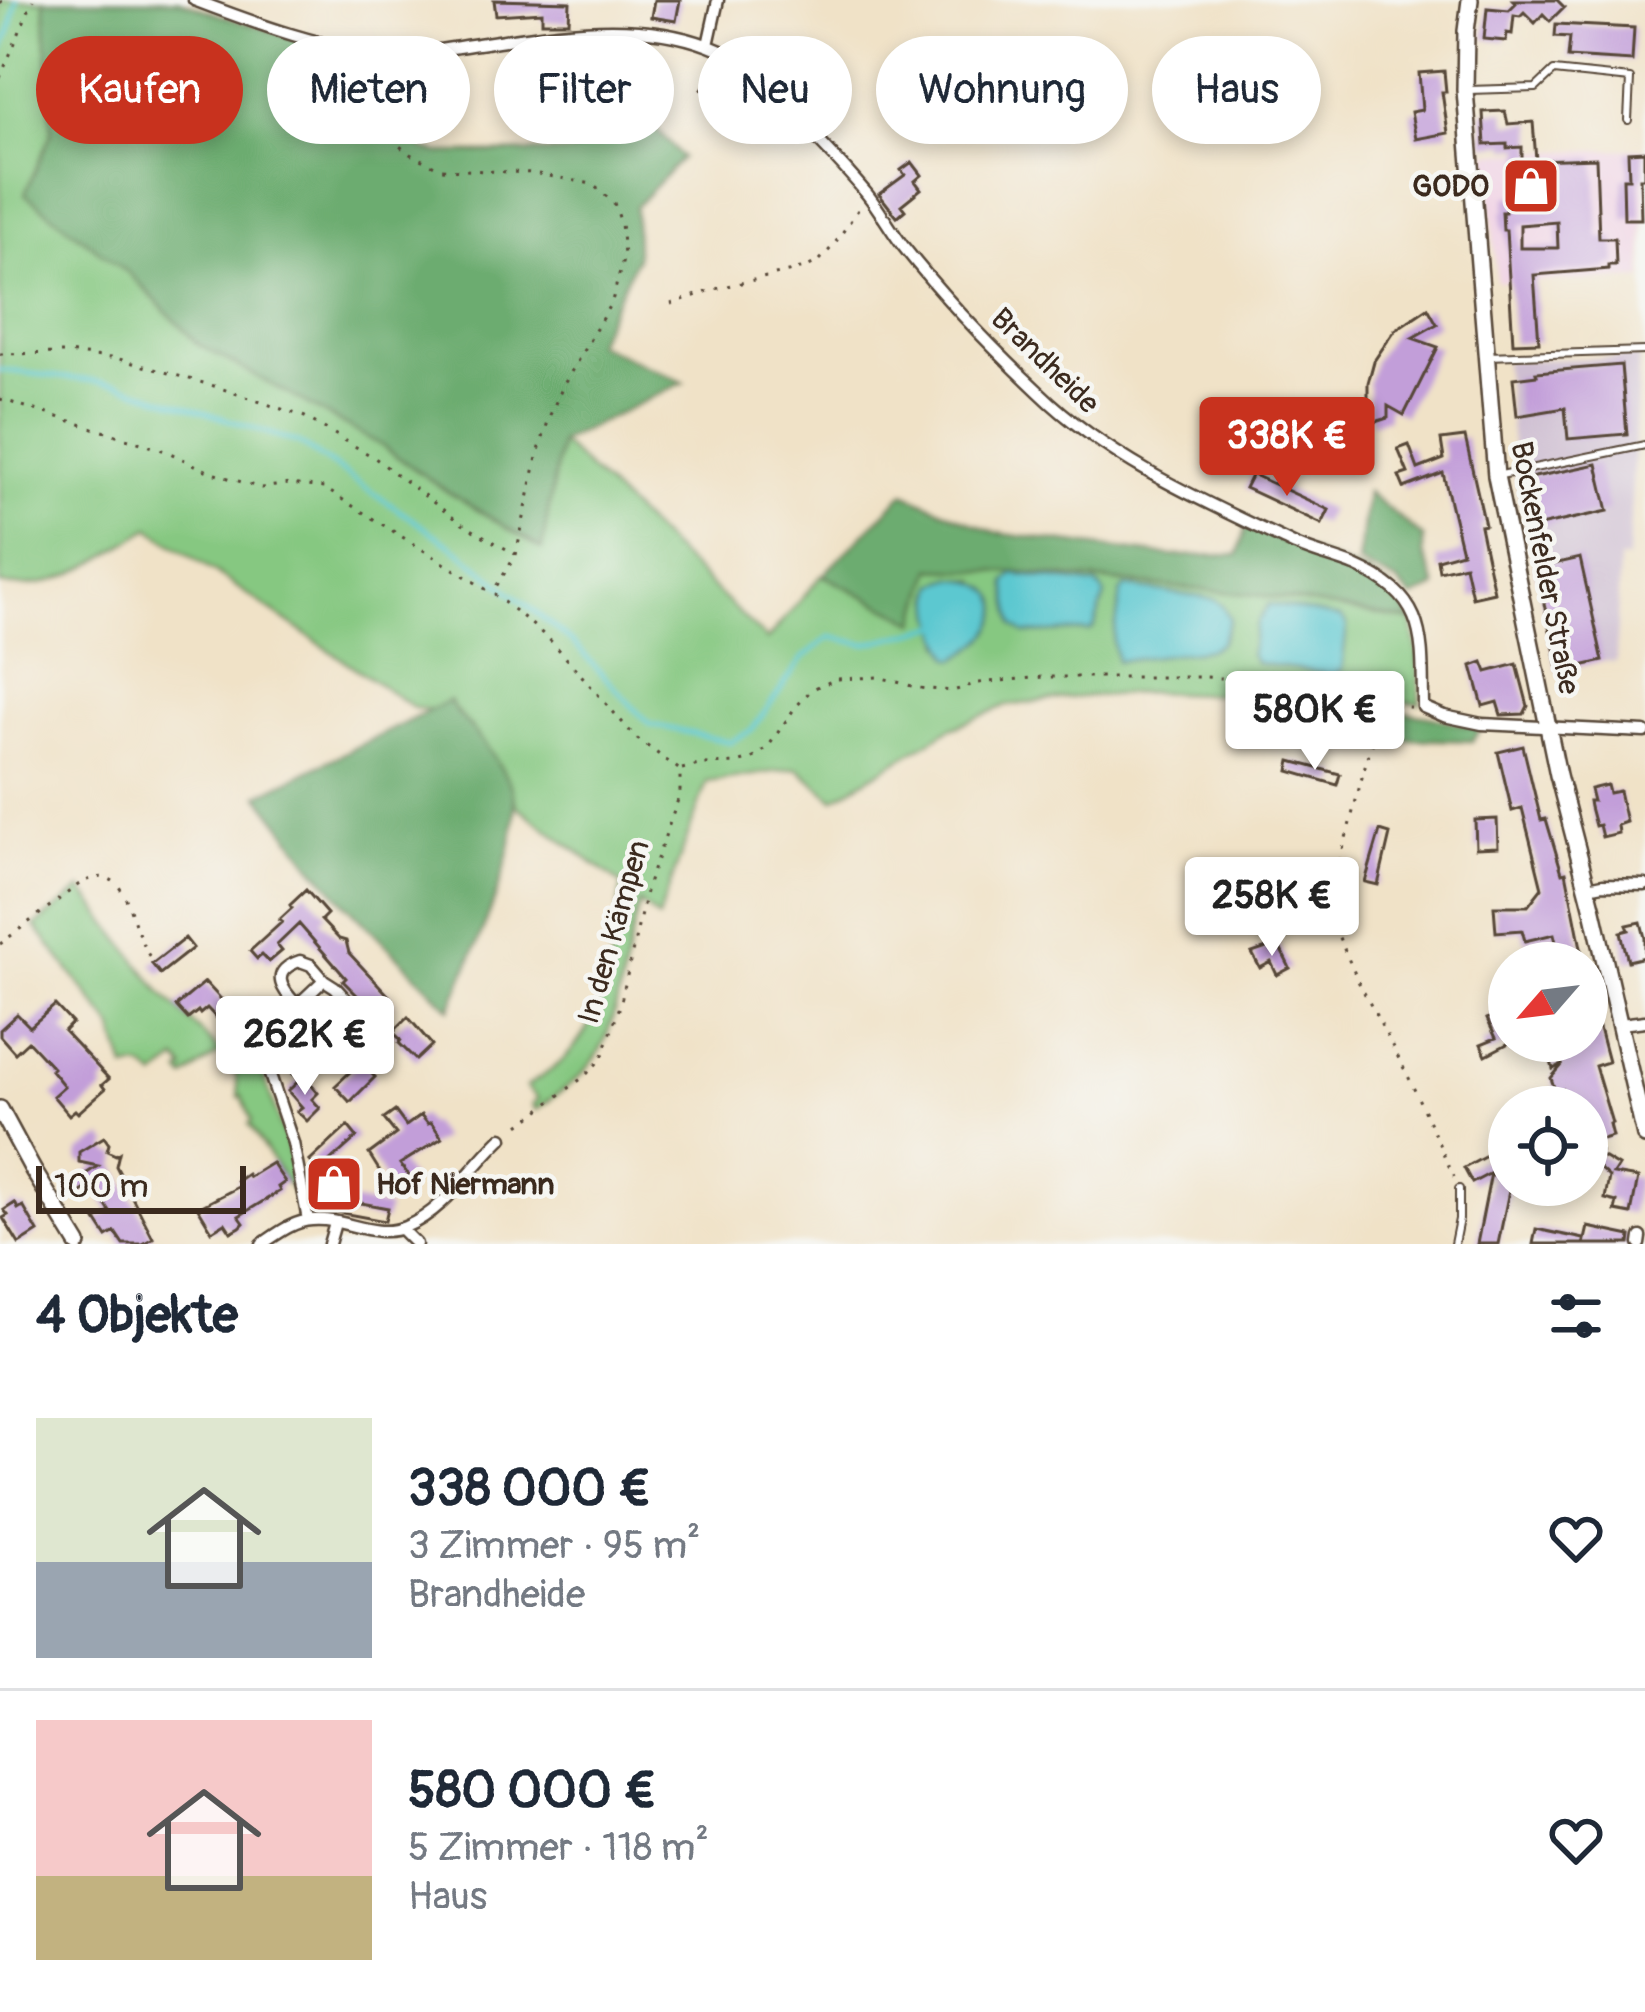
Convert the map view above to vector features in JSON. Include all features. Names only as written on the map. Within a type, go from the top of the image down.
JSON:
[{"type":"main road","name":"Bockenfelder Straße","points":[[1470,0],[1465,90],[1496,476],[1558,776],[1645,1136]]},
{"type":"main road","points":[[0,1109],[78,1244]]},
{"type":"street","name":"Brandheide","points":[[194,0],[304,36]]},
{"type":"street","points":[[710,36],[718,0]]},
{"type":"street","name":"Brandheide","points":[[470,44],[597,30],[660,34],[698,44]]},
{"type":"street","name":"Brandheide","points":[[821,144],[964,315],[1075,425],[1199,498],[1292,544],[1356,567],[1405,598],[1419,630],[1424,707]]},
{"type":"street","points":[[1424,707],[1482,724],[1645,731]]},
{"type":"street","points":[[1588,887],[1645,886]]},
{"type":"street","points":[[296,1005],[283,991],[281,974],[300,961],[335,987],[370,1026],[344,1052]]},
{"type":"street","points":[[308,1220],[293,1143],[262,1042],[324,980]]},
{"type":"street","points":[[1621,1024],[1645,1021]]},
{"type":"street","points":[[262,1244],[308,1220],[373,1231],[401,1229],[436,1207],[502,1138]]},
{"type":"street","points":[[329,1244],[335,1222]]},
{"type":"street","points":[[401,1229],[416,1244]]},
{"type":"lane","points":[[1465,90],[1536,88],[1554,71],[1630,79],[1628,119]]},
{"type":"lane","points":[[1484,356],[1645,351]]},
{"type":"lane","points":[[1496,476],[1645,445]]},
{"type":"lane","points":[[1454,1244],[1460,1219],[1459,1189]]},
{"type":"path","points":[[0,78],[33,0]]},
{"type":"path","points":[[397,144],[441,169],[533,173],[592,184],[614,203],[621,223],[624,256],[612,301],[550,415],[516,555],[492,593]]},
{"type":"path","points":[[671,304],[819,261],[868,195]]},
{"type":"path","points":[[0,354],[67,353],[119,359],[305,417],[375,458],[460,522],[516,555]]},
{"type":"path","points":[[0,399],[168,452],[212,473],[261,488],[289,484],[323,488],[492,593],[554,644],[636,738],[680,770],[703,764],[738,764],[756,757],[812,689],[837,679],[879,677],[952,691],[978,683],[1043,677],[1205,677],[1267,681],[1328,697],[1424,707]]},
{"type":"path","points":[[1384,706],[1327,910],[1459,1189]]},
{"type":"path","name":"In den Kämpen","points":[[502,1138],[602,1058],[620,1006],[647,887],[680,794],[680,770]]},
{"type":"path","points":[[0,944],[77,885],[102,875],[127,900],[150,957]]},
{"type":"shaded area","points":[[1645,149],[1643,279],[1497,282],[1487,153]]},
{"type":"shaded area","points":[[1639,357],[1628,559],[1619,559],[1616,662],[1556,671],[1515,477],[1504,361]]},
{"type":"green space","points":[[0,0],[44,0],[46,36],[36,36],[36,144],[59,144],[131,275],[198,344],[379,444],[541,549],[560,442],[767,640],[822,575],[917,622],[931,569],[1259,595],[1412,621],[1420,703],[1371,699],[1270,678],[1264,696],[1151,692],[1067,698],[1005,706],[951,728],[834,799],[798,768],[707,782],[658,919],[640,903],[613,1018],[599,1052],[579,1076],[536,1110],[532,1104],[538,1099],[526,1087],[564,1059],[600,1000],[622,885],[517,806],[489,752],[449,702],[431,710],[414,708],[150,528],[79,571],[21,586],[0,585]],"holes":[[[953,578],[977,580],[943,643],[932,596],[936,584]],[[1126,587],[1215,599],[1229,623],[1221,642]]]},
{"type":"green space","points":[[44,0],[178,0],[289,36],[267,36],[267,144],[418,144],[440,153],[572,152],[591,144],[670,144],[682,158],[635,207],[636,258],[595,343],[684,382],[560,442],[542,549],[379,444],[198,344],[131,275],[25,194],[46,144],[243,144],[243,36],[46,36]]},
{"type":"green space","points":[[1367,492],[1423,537],[1423,554],[1436,587],[1412,598],[1397,583],[1358,563]]},
{"type":"green space","points":[[904,493],[996,533],[1171,556],[1238,555],[1246,526],[1367,574],[1392,589],[1412,621],[1259,595],[932,569],[917,622],[823,575]]},
{"type":"green space","points":[[1269,678],[1480,729],[1472,741],[1369,738],[1371,718],[1264,696]]},
{"type":"green space","points":[[449,701],[498,763],[515,807],[513,834],[496,896],[450,1009],[347,905],[259,795]]},
{"type":"green space","points":[[82,889],[160,991],[221,1052],[185,1078],[178,1060],[156,1078],[142,1068],[126,1069],[113,1027],[35,926]]},
{"type":"green space","points":[[227,1058],[260,1066],[288,1148],[296,1198],[249,1124],[252,1121],[239,1097],[235,1067]]},
{"type":"water","points":[[1013,574],[1098,585],[1105,595],[1094,628],[1025,634],[1014,625],[1006,583]]},
{"type":"water","points":[[953,578],[987,588],[999,611],[985,639],[956,659],[943,640],[933,603],[936,584]]},
{"type":"water","points":[[1126,587],[1215,599],[1230,619],[1221,642],[1211,649],[1117,661],[1113,642]]},
{"type":"water","points":[[1269,604],[1341,618],[1347,625],[1342,670],[1334,675],[1256,663],[1250,655],[1257,623]]},
{"type":"building","points":[[494,0],[570,2],[569,22],[542,22],[542,12],[496,15]]},
{"type":"building","points":[[654,0],[680,0],[676,21],[651,17]]},
{"type":"building","points":[[1513,0],[1557,0],[1564,7],[1550,21],[1543,14],[1535,23],[1524,12],[1514,15],[1512,34],[1507,33],[1506,41],[1484,39],[1487,8],[1509,10],[1516,3]]},
{"type":"building","points":[[1556,24],[1634,28],[1632,61],[1568,57],[1570,37],[1555,36]]},
{"type":"building","points":[[1444,71],[1448,133],[1416,139],[1411,112],[1422,110],[1419,73]]},
{"type":"building","points":[[1505,111],[1508,124],[1533,122],[1536,160],[1596,158],[1599,238],[1615,238],[1616,265],[1534,275],[1539,342],[1513,343],[1503,230],[1507,196],[1522,196],[1522,147],[1485,145],[1483,112]],"holes":[[[1557,222],[1558,248],[1520,248],[1520,225]]]},
{"type":"building","points":[[1644,151],[1641,219],[1624,219],[1628,152]]},
{"type":"building","points":[[912,162],[922,175],[915,181],[921,189],[901,205],[905,210],[897,217],[879,194],[905,175],[901,170]]},
{"type":"building","points":[[1428,308],[1437,324],[1412,338],[1438,347],[1404,415],[1388,406],[1388,418],[1372,423],[1368,383],[1374,361],[1395,330]]},
{"type":"building","points":[[1621,365],[1627,434],[1568,439],[1565,408],[1517,416],[1513,378]]},
{"type":"building","points":[[1465,437],[1494,592],[1472,597],[1465,565],[1439,571],[1437,559],[1462,552],[1443,473],[1404,488],[1399,476],[1408,473],[1398,449],[1409,445],[1418,469],[1444,459],[1441,440]]},
{"type":"building","points":[[1597,464],[1608,511],[1535,527],[1525,479]]},
{"type":"building","points":[[1252,474],[1329,510],[1322,524],[1245,488]]},
{"type":"building","points":[[1580,558],[1603,661],[1559,671],[1536,568]]},
{"type":"building","points":[[1483,662],[1487,672],[1517,664],[1528,706],[1524,714],[1501,715],[1497,702],[1483,706],[1472,666]]},
{"type":"building","points":[[1523,746],[1541,820],[1546,819],[1562,873],[1566,872],[1580,942],[1556,942],[1554,934],[1525,941],[1522,930],[1496,932],[1494,906],[1528,906],[1542,888],[1522,808],[1512,811],[1498,752]]},
{"type":"building","points":[[1291,761],[1340,774],[1337,785],[1289,771]]},
{"type":"building","points":[[1607,785],[1609,793],[1619,791],[1626,822],[1617,825],[1618,833],[1602,837],[1590,807],[1590,789]]},
{"type":"building","points":[[1497,819],[1498,847],[1476,848],[1475,820]]},
{"type":"building","points":[[1380,831],[1390,834],[1378,885],[1365,882]]},
{"type":"building","points":[[306,890],[327,914],[321,920],[346,941],[349,953],[392,999],[394,1004],[379,1017],[343,981],[346,978],[299,924],[277,945],[282,951],[269,962],[250,951],[282,922],[290,905]]},
{"type":"building","points":[[1641,922],[1645,957],[1628,961],[1621,932]]},
{"type":"building","points":[[185,938],[193,948],[160,974],[152,964]]},
{"type":"building","points":[[1278,944],[1290,968],[1277,975],[1271,962],[1260,968],[1252,953]]},
{"type":"building","points":[[205,982],[254,1026],[238,1041],[207,1008],[188,1019],[176,1006]]},
{"type":"building","points":[[327,998],[340,1011],[318,1031],[308,1021]]},
{"type":"building","points":[[55,1005],[72,1023],[64,1031],[109,1079],[102,1085],[105,1089],[78,1113],[69,1115],[53,1096],[64,1086],[53,1068],[28,1041],[15,1053],[0,1036],[0,1030],[17,1014],[30,1027]]},
{"type":"building","points":[[408,1017],[432,1045],[416,1060],[393,1032]]},
{"type":"building","points":[[290,1038],[310,1060],[294,1075],[275,1052]]},
{"type":"building","points":[[377,1047],[384,1055],[368,1070],[375,1077],[350,1102],[335,1086]]},
{"type":"building","points":[[1551,1062],[1608,1062],[1595,1066],[1601,1086],[1554,1086],[1551,1078],[1563,1064],[1553,1069]]},
{"type":"building","points":[[304,1076],[318,1093],[312,1099],[320,1108],[307,1121],[288,1091]]},
{"type":"building","points":[[395,1111],[406,1126],[421,1115],[442,1138],[400,1164],[413,1181],[394,1194],[369,1154],[396,1134],[384,1119]]},
{"type":"building","points":[[348,1126],[357,1137],[319,1171],[310,1161]]},
{"type":"building","points":[[104,1137],[107,1151],[119,1153],[116,1166],[153,1238],[143,1244],[123,1244],[115,1232],[107,1237],[96,1220],[110,1212],[93,1185],[79,1193],[73,1182],[98,1166],[79,1162],[79,1152]]},
{"type":"building","points":[[1488,1155],[1488,1175],[1472,1183],[1464,1168]]},
{"type":"building","points":[[1608,1160],[1618,1166],[1613,1174],[1638,1178],[1631,1214],[1615,1211],[1617,1202],[1608,1200]]},
{"type":"building","points":[[272,1163],[285,1182],[278,1187],[280,1191],[239,1216],[244,1223],[240,1227],[231,1232],[225,1223],[212,1231],[198,1208]]},
{"type":"building","points":[[1488,1188],[1488,1206],[1506,1206],[1498,1244],[1477,1244]]},
{"type":"building","points":[[318,1195],[388,1208],[385,1221],[331,1211]]},
{"type":"building","points":[[15,1203],[18,1209],[23,1206],[38,1232],[19,1244],[3,1218],[8,1215],[4,1210]]},
{"type":"building","points":[[1588,1227],[1631,1236],[1630,1244],[1584,1244]]},
{"type":"building","points":[[1536,1229],[1584,1239],[1584,1244],[1533,1244]]},
{"type":"waterway","points":[[0,55],[17,0]]},
{"type":"waterway","points":[[0,370],[119,384],[299,443],[461,552],[573,643],[649,724],[730,742],[752,730],[803,658],[830,637],[866,644],[938,626]]},
{"type":"place","name":"GODO","points":[[1531,186]]},
{"type":"place","name":"Hof Niermann","points":[[334,1184]]}]
